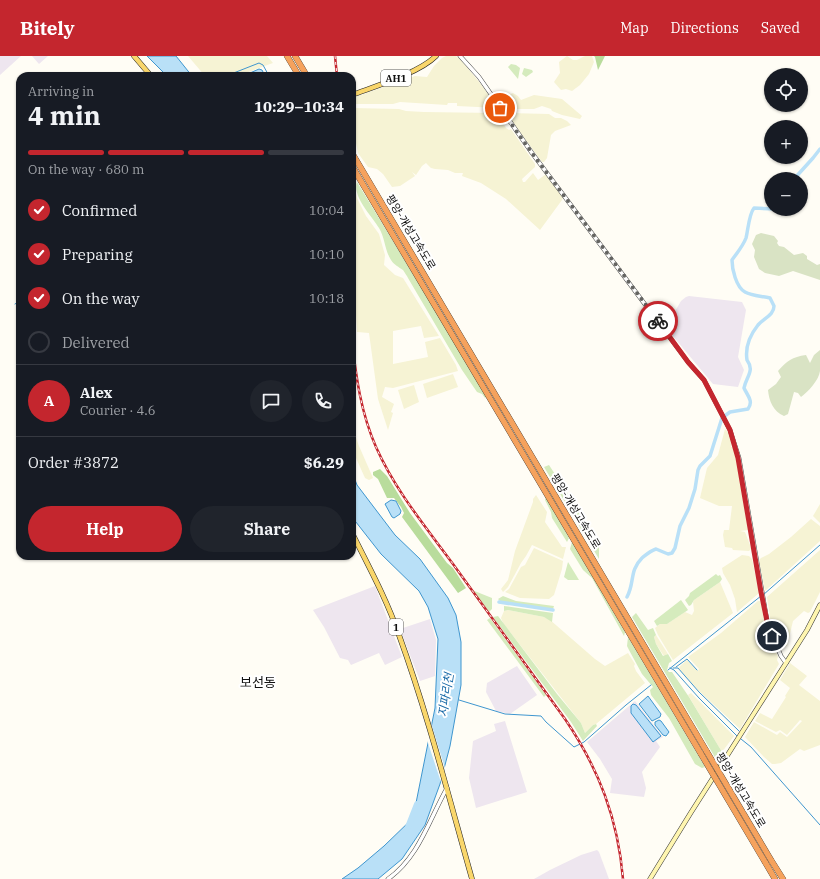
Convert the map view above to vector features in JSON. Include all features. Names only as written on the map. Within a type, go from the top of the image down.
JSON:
[{"type":"highway","points":[[287,56],[297,72]]},
{"type":"highway","points":[[295,56],[305,72]]},
{"type":"highway","name":"평양-개성고속도로","points":[[356,160],[768,861],[783,879]]},
{"type":"highway","name":"평양-개성고속도로","points":[[356,173],[704,753]]},
{"type":"highway","name":"평양-개성고속도로","points":[[768,861],[775,879]]},
{"type":"main road","points":[[134,56],[148,72]]},
{"type":"main road","name":"AH1","points":[[356,93],[414,71],[426,65],[436,56]]},
{"type":"main road","name":"1","points":[[356,541],[378,582],[399,635],[447,788],[472,879]]},
{"type":"main road","points":[[650,879],[815,617],[820,605]]},
{"type":"street","points":[[460,56],[478,77],[532,153],[688,362],[704,380],[724,417],[730,430],[738,458],[768,626],[781,656],[786,663]]},
{"type":"street","points":[[388,879],[407,862],[419,844],[428,828],[436,807],[447,788]]},
{"type":"shaded area","points":[[0,56],[21,56],[0,75]]},
{"type":"shaded area","points":[[32,56],[48,56],[39,64]]},
{"type":"shaded area","points":[[188,56],[267,56],[273,63],[248,72],[202,72]]},
{"type":"shaded area","points":[[446,56],[456,56],[461,60],[498,108],[457,106],[457,103],[448,103],[447,105],[400,102],[393,104],[356,104],[356,97],[415,76],[427,77],[434,66]]},
{"type":"shaded area","points":[[567,56],[573,60],[577,60],[585,56],[592,56],[594,62],[589,74],[580,85],[572,91],[566,89],[561,90],[554,82],[560,73],[559,62]]},
{"type":"shaded area","points":[[513,93],[521,100],[534,95],[562,99],[582,116],[580,119],[562,115],[542,106],[534,109],[504,109],[500,99]]},
{"type":"shaded area","points":[[356,108],[399,109],[424,112],[495,113],[499,116],[506,128],[509,130],[511,129],[535,164],[535,167],[522,179],[523,182],[525,182],[533,173],[538,180],[546,174],[563,197],[540,230],[506,199],[481,183],[462,176],[463,173],[455,173],[448,170],[431,168],[426,163],[416,175],[412,172],[415,176],[400,186],[392,187],[383,174],[377,169],[368,167],[358,153],[356,143]]},
{"type":"shaded area","points":[[506,113],[549,114],[555,118],[561,118],[567,121],[571,125],[555,131],[551,135],[547,158],[544,162],[542,162]]},
{"type":"shaded area","points":[[356,194],[366,216],[379,234],[385,255],[384,265],[395,275],[403,278],[439,336],[424,338],[421,326],[393,331],[393,364],[428,357],[425,342],[440,338],[458,371],[393,388],[385,387],[382,397],[394,404],[388,430],[378,399],[369,333],[357,332]]},
{"type":"shaded area","points":[[689,296],[742,302],[746,310],[738,357],[744,370],[738,387],[713,384],[672,335],[674,313],[681,301]]},
{"type":"shaded area","points":[[453,374],[458,387],[427,398],[423,384]]},
{"type":"shaded area","points":[[414,385],[419,402],[404,409],[398,390]]},
{"type":"shaded area","points":[[725,429],[730,434],[732,443],[731,447],[734,447],[748,530],[740,531],[745,532],[751,549],[749,551],[733,550],[732,548],[725,547],[723,535],[724,530],[729,530],[732,506],[719,506],[700,498],[707,468],[718,455]]},
{"type":"shaded area","points":[[356,438],[373,478],[369,480],[365,478],[356,458]]},
{"type":"shaded area","points":[[536,495],[547,512],[545,522],[562,547],[566,547],[563,559],[532,545],[508,587],[503,592],[501,589],[508,580],[515,551],[533,499]]},
{"type":"shaded area","points":[[820,504],[820,523],[813,516]]},
{"type":"shaded area","points":[[811,519],[820,526],[820,541],[765,591],[759,560],[791,537]]},
{"type":"shaded area","points":[[534,548],[563,561],[554,595],[549,599],[520,598],[505,592],[509,589],[521,567],[525,565]]},
{"type":"shaded area","points":[[820,550],[820,592],[810,612],[808,613],[804,611],[793,621],[787,646],[779,647],[771,624],[767,597]]},
{"type":"shaded area","points":[[742,555],[749,556],[752,559],[759,593],[737,612],[735,599],[722,568]]},
{"type":"shaded area","points":[[720,582],[733,613],[673,660],[655,628],[660,624],[667,624],[685,612],[692,615],[694,611],[694,600]]},
{"type":"shaded area","points":[[375,586],[402,657],[385,665],[379,653],[351,665],[348,660],[340,658],[324,627],[313,610]]},
{"type":"shaded area","points":[[758,601],[761,603],[764,620],[778,657],[777,660],[779,664],[740,729],[698,690],[678,668],[687,660],[698,671],[699,669],[688,657],[721,633]]},
{"type":"shaded area","points":[[508,610],[549,619],[605,666],[628,653],[635,664],[634,666],[636,671],[645,683],[585,733],[581,723],[503,623],[501,618],[504,611]]},
{"type":"shaded area","points":[[430,619],[436,640],[435,676],[420,681],[400,629]]},
{"type":"shaded area","points":[[656,635],[668,654],[664,656],[656,644],[654,637]]},
{"type":"shaded area","points":[[790,663],[807,676],[799,685],[820,701],[820,745],[804,751],[800,749],[781,763],[772,764],[745,737],[754,722],[777,735],[780,732],[787,737],[802,721],[800,720],[787,735],[780,730],[776,732],[755,721],[760,713],[772,719],[786,697],[785,696],[790,688],[780,680]]},
{"type":"shaded area","points":[[517,666],[537,695],[510,714],[496,711],[486,692],[487,683]]},
{"type":"shaded area","points":[[691,693],[734,736],[722,752],[688,695]]},
{"type":"shaded area","points":[[635,701],[663,737],[656,741],[660,747],[642,772],[646,788],[644,797],[610,793],[612,779],[600,759],[587,742]]},
{"type":"shaded area","points":[[505,721],[527,792],[476,808],[469,778],[473,741],[496,731],[494,724]]},
{"type":"shaded area","points":[[597,850],[609,879],[534,879],[581,855]]},
{"type":"green space","points":[[594,56],[605,56],[598,70],[595,57]]},
{"type":"green space","points":[[511,64],[520,68],[518,79],[508,67]]},
{"type":"green space","points":[[524,68],[532,70],[533,72],[526,77],[522,74]]},
{"type":"green space","points":[[357,182],[487,396],[485,398],[482,394],[477,392],[462,370],[403,270],[395,265],[391,260],[387,253],[383,236],[379,228],[357,194]]},
{"type":"green space","points":[[761,233],[774,236],[778,241],[777,243],[779,246],[784,247],[794,255],[803,253],[807,256],[807,259],[817,265],[820,264],[820,280],[793,271],[779,276],[765,273],[759,269],[754,257],[755,250],[752,244],[756,235]]},
{"type":"green space","points":[[820,350],[820,371],[815,382],[801,397],[798,393],[794,392],[788,414],[784,416],[780,414],[772,405],[768,390],[776,384],[781,377],[778,371],[790,360],[801,356],[806,355],[810,363],[814,355]]},
{"type":"green space","points":[[549,465],[581,514],[577,520],[580,525],[584,520],[599,545],[599,559],[544,467]]},
{"type":"green space","points":[[380,469],[387,476],[410,513],[447,563],[453,568],[466,588],[458,593],[402,517],[404,513],[401,507],[394,498],[387,498],[378,479],[373,475],[373,472]]},
{"type":"green space","points":[[546,497],[569,538],[567,542],[552,518],[551,512],[545,500]]},
{"type":"green space","points":[[572,542],[625,632],[624,636],[592,578],[583,570],[570,549]]},
{"type":"green space","points":[[568,562],[579,580],[568,580],[564,577]]},
{"type":"green space","points":[[716,574],[718,576],[720,575],[722,579],[720,582],[694,600],[689,606],[685,600],[690,593]]},
{"type":"green space","points":[[472,590],[492,598],[492,609],[489,612]]},
{"type":"green space","points":[[503,596],[516,601],[554,606],[553,609],[501,602],[498,599]]},
{"type":"green space","points":[[681,600],[688,610],[667,624],[660,624],[657,626],[654,621]]},
{"type":"green space","points":[[504,606],[553,613],[552,622],[544,617],[508,610],[504,611]]},
{"type":"green space","points":[[636,613],[648,630],[653,628],[656,635],[654,637],[656,644],[663,656],[668,654],[672,661],[669,663],[667,670],[672,672],[689,697],[722,752],[722,754],[716,759],[632,617]]},
{"type":"green space","points":[[498,616],[581,723],[585,733],[596,724],[597,726],[583,741],[571,722],[493,617]]},
{"type":"green space","points":[[490,618],[546,695],[544,697],[487,620]]},
{"type":"green space","points":[[628,637],[705,767],[702,768],[695,764],[669,718],[651,695],[650,690],[653,687],[642,674],[627,646]]},
{"type":"water","points":[[147,56],[176,56],[189,72],[163,72]]},
{"type":"water","points":[[259,69],[263,72],[252,72]]},
{"type":"water","points":[[356,482],[395,535],[420,559],[448,598],[456,615],[461,642],[461,685],[450,746],[440,784],[425,825],[402,859],[378,879],[342,879],[358,868],[384,846],[413,818],[435,708],[438,639],[428,607],[419,591],[381,554],[356,522]]},
{"type":"water","points":[[391,500],[396,501],[401,511],[400,514],[394,518],[385,504]]},
{"type":"water","points":[[648,696],[661,714],[660,717],[652,721],[639,704]]},
{"type":"water","points":[[633,704],[636,705],[661,736],[653,742],[631,713],[631,706]]},
{"type":"water","points":[[659,720],[669,732],[666,736],[663,735],[655,725],[655,722]]},
{"type":"pier","points":[[431,723],[445,768],[441,782],[427,740]]},
{"type":"waterway","points":[[236,72],[259,63],[263,65],[267,72]]},
{"type":"waterway","points":[[800,172],[820,149]]},
{"type":"waterway","points":[[627,597],[635,567],[642,558],[656,549],[668,554],[672,553],[675,548],[680,526],[689,508],[695,489],[698,470],[710,456],[722,418],[730,412],[748,409],[750,406],[750,401],[744,388],[750,371],[747,360],[747,346],[755,329],[771,314],[774,306],[770,298],[751,294],[742,290],[735,278],[732,260],[742,247],[746,238],[752,211],[754,208],[764,208]]},
{"type":"waterway","points":[[763,595],[820,545]]},
{"type":"waterway","points":[[668,670],[761,596]]},
{"type":"waterway","points":[[499,602],[553,610]]},
{"type":"waterway","points":[[676,667],[687,659],[697,670]]},
{"type":"waterway","points":[[670,668],[674,670],[699,698],[738,737]]},
{"type":"waterway","points":[[673,668],[678,668],[699,692],[739,731]]},
{"type":"waterway","points":[[459,700],[505,714],[541,716],[574,747],[584,742],[651,685]]},
{"type":"waterway","points":[[741,739],[751,747],[820,825]]},
{"type":"waterway","name":"지파리천","points":[[408,827],[417,804]]},
{"type":"railway","points":[[335,56],[337,72]]},
{"type":"railway","points":[[356,373],[366,421],[376,447],[401,493],[565,719],[588,757],[605,795],[611,815],[617,836],[623,879]]},
{"type":"way so far","points":[[500,108],[566,199],[658,321]]},
{"type":"district","name":"보선동","points":[[258,682]]},
{"type":"route","points":[[658,321],[688,362],[704,380],[730,430],[738,458],[761,592],[768,626],[772,636]]}]
